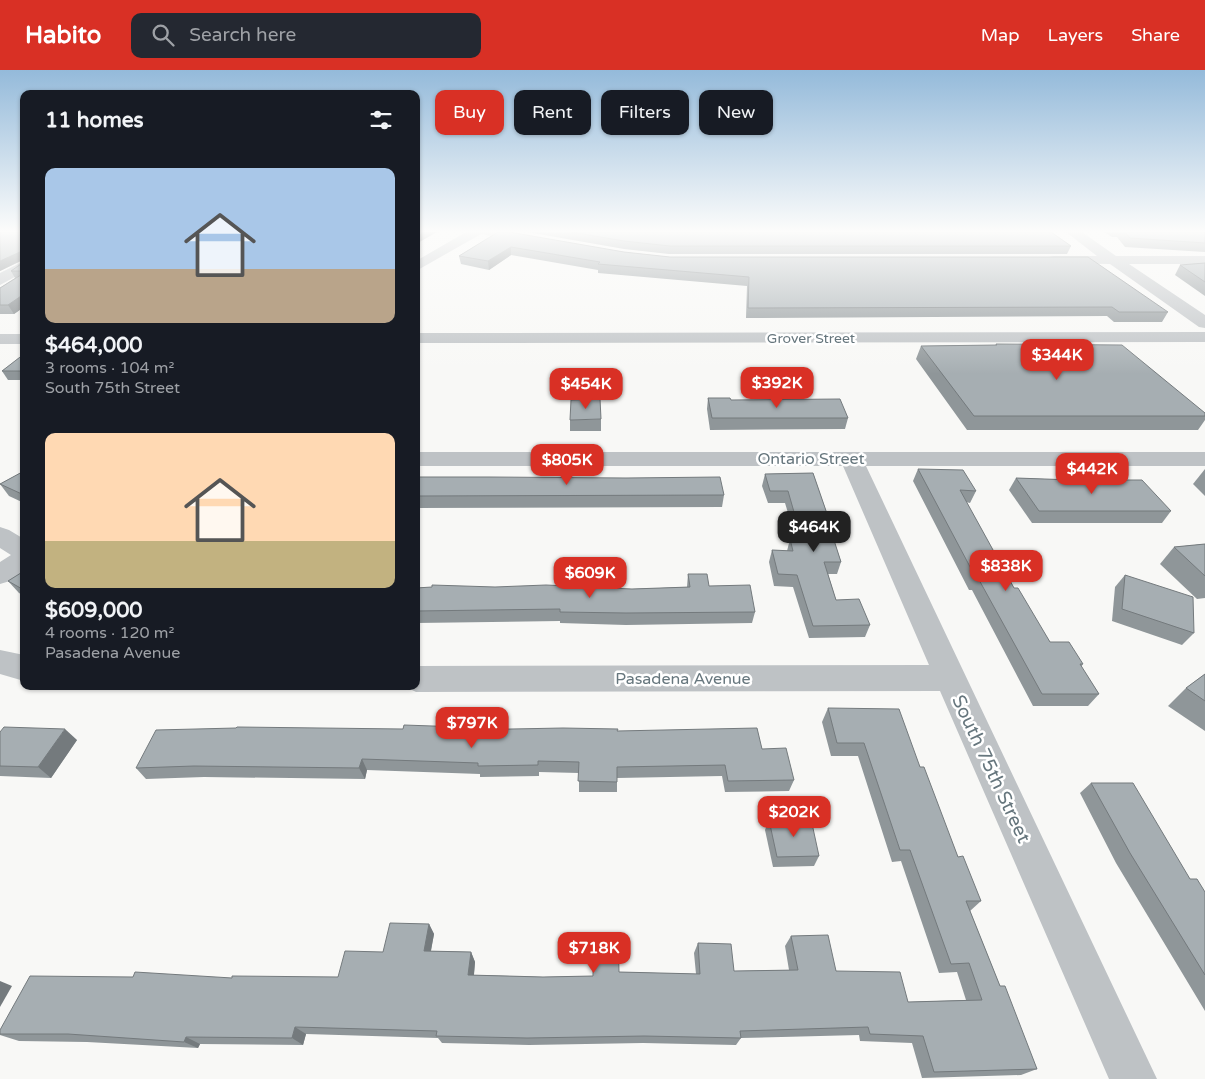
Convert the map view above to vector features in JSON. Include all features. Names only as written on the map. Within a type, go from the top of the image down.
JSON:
[{"type":"street","points":[[1140,279],[1205,324]]},
{"type":"street","name":"Grover Street","points":[[420,338],[1205,337]]},
{"type":"street","points":[[0,339],[20,338]]},
{"type":"street","name":"Ontario Street","points":[[420,459],[1205,459]]},
{"type":"street","name":"South 75th Street","points":[[851,459],[1133,1079]]},
{"type":"street","points":[[0,536],[20,548]]},
{"type":"street","points":[[0,574],[20,562]]},
{"type":"street","points":[[0,662],[20,667]]},
{"type":"street","name":"Pasadena Avenue","points":[[420,679],[950,678]]},
{"type":"building","points":[[14,279],[20,279],[20,297],[8,305],[0,305],[0,288]]},
{"type":"building","points":[[749,279],[1120,279],[1168,312],[1119,312],[1112,307],[748,308]]},
{"type":"building","points":[[996,344],[1122,345],[1205,413],[1205,416],[974,416],[921,346]]},
{"type":"building","points":[[20,357],[20,371],[2,371]]},
{"type":"building","points":[[708,398],[730,398],[731,400],[840,399],[848,418],[712,418]]},
{"type":"building","points":[[600,399],[601,419],[570,420],[571,400]]},
{"type":"building","points":[[918,469],[963,470],[976,491],[960,490],[1014,588],[1018,588],[1050,642],[1069,642],[1099,694],[1042,694],[978,578],[976,578]]},
{"type":"building","points":[[20,473],[20,493],[0,484]]},
{"type":"building","points":[[813,473],[834,534],[832,534],[841,562],[824,562],[836,600],[859,599],[870,625],[813,626],[797,575],[778,574],[772,550],[793,551],[790,539],[802,540],[788,491],[770,491],[765,474]]},
{"type":"building","points":[[420,477],[720,477],[724,495],[420,496]]},
{"type":"building","points":[[1016,478],[1142,480],[1171,511],[1039,511]]},
{"type":"building","points":[[1205,544],[1205,576],[1174,547]]},
{"type":"building","points":[[20,574],[20,588],[8,581]]},
{"type":"building","points":[[688,574],[707,574],[709,586],[750,585],[755,612],[560,612],[560,609],[420,611],[420,588],[432,587],[432,585],[495,587],[546,585],[632,589],[690,587]]},
{"type":"building","points":[[1125,575],[1193,597],[1194,633],[1122,609]]},
{"type":"building","points":[[1205,674],[1205,701],[1186,688]]},
{"type":"building","points":[[828,708],[899,709],[920,767],[924,767],[958,857],[963,856],[981,901],[966,901],[1000,986],[1005,986],[1037,1069],[934,1072],[923,1036],[870,1034],[868,1027],[740,1031],[741,1038],[436,1036],[437,1031],[295,1027],[292,1038],[186,1037],[184,1042],[68,1034],[0,1034],[0,1030],[30,976],[133,977],[135,972],[232,978],[232,976],[338,977],[345,951],[383,952],[390,923],[429,924],[424,951],[471,952],[468,975],[593,976],[593,935],[618,935],[619,972],[700,974],[698,943],[731,944],[734,971],[798,970],[791,936],[828,935],[836,971],[900,972],[908,1002],[982,1000],[969,963],[951,964],[910,850],[900,850],[864,743],[837,743]]},
{"type":"building","points":[[404,725],[461,727],[461,730],[563,728],[618,729],[617,731],[757,728],[762,749],[786,748],[794,780],[728,781],[725,765],[617,767],[617,782],[578,781],[579,762],[538,761],[538,765],[478,766],[478,763],[362,759],[359,768],[194,766],[136,768],[156,730],[237,727],[403,729]]},
{"type":"building","points":[[4,727],[65,729],[38,767],[0,766],[0,732]]},
{"type":"building","points":[[1091,783],[1133,783],[1190,879],[1197,879],[1205,892],[1205,975],[1130,853]]},
{"type":"building","points":[[811,819],[819,856],[777,857],[769,820]]}]
